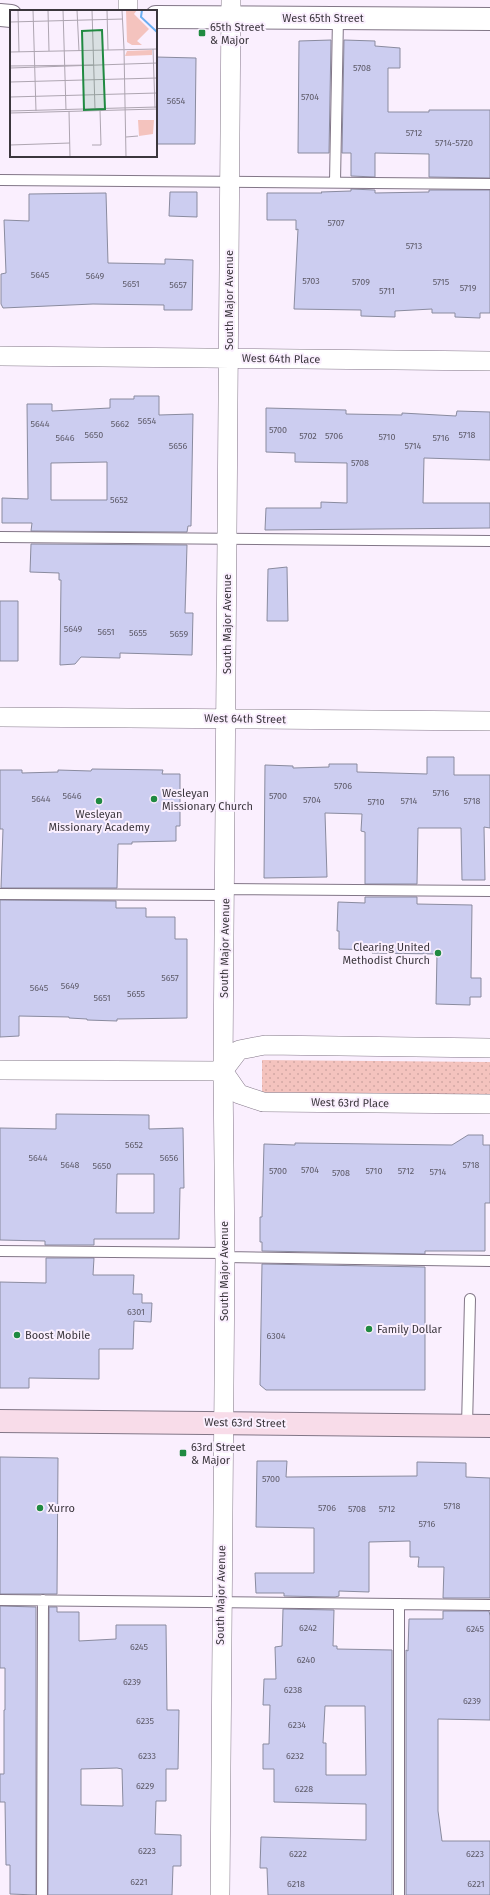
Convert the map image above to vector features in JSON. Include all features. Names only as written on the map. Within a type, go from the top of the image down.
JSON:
[{"type":"main road","name":"West 63rd Street","points":[[0,1421],[490,1426]]},
{"type":"street","name":"West 65th Street","points":[[157,17],[231,9],[338,18],[490,20]]},
{"type":"street","name":"South Major Avenue","points":[[220,1895],[221,1602],[225,1255],[224,1071],[231,9]]},
{"type":"street","name":"West 64th Place","points":[[0,356],[490,361]]},
{"type":"street","name":"West 64th Street","points":[[0,717],[490,721]]},
{"type":"street","points":[[0,1070],[224,1071],[239,1050],[265,1045],[490,1048]]},
{"type":"street","name":"West 63rd Place","points":[[224,1071],[239,1094],[263,1102],[490,1104]]},
{"type":"lane","points":[[335,182],[338,18]]},
{"type":"lane","points":[[0,180],[490,184]]},
{"type":"lane","points":[[0,538],[490,541]]},
{"type":"lane","points":[[0,894],[490,891]]},
{"type":"lane","points":[[0,1251],[490,1260]]},
{"type":"lane","points":[[467,1426],[470,1299]]},
{"type":"lane","points":[[0,1600],[490,1605]]},
{"type":"lane","points":[[42,1895],[43,1600]]},
{"type":"lane","points":[[399,1604],[399,1895]]},
{"type":"shaded area","points":[[262,1060],[490,1062],[490,1097],[262,1094]]},
{"type":"building","points":[[331,40],[329,153],[298,153],[299,41]]},
{"type":"building","points":[[344,40],[375,41],[375,46],[400,48],[400,68],[388,68],[388,112],[490,110],[490,178],[429,177],[429,154],[375,153],[375,177],[351,176],[351,153],[342,153]]},
{"type":"building","points":[[157,57],[196,58],[195,144],[157,144]]},
{"type":"building","points":[[351,189],[375,190],[375,193],[429,192],[429,190],[490,190],[490,313],[480,313],[480,318],[455,317],[455,313],[432,313],[432,309],[395,311],[395,317],[361,316],[361,310],[294,309],[298,229],[296,230],[296,220],[267,220],[267,193],[322,193],[321,192],[351,191]]},
{"type":"building","points":[[170,192],[197,192],[197,217],[169,216]]},
{"type":"building","points":[[106,193],[108,263],[165,264],[165,259],[193,260],[192,310],[164,310],[164,305],[93,304],[3,308],[1,304],[1,274],[6,273],[4,220],[29,221],[29,194]]},
{"type":"building","points":[[134,396],[159,396],[159,415],[193,414],[191,526],[188,526],[187,532],[31,531],[32,523],[2,523],[2,498],[28,499],[27,404],[52,404],[52,411],[110,408],[110,399],[134,399]],"holes":[[[107,462],[107,500],[51,500],[51,463]]]},
{"type":"building","points":[[266,408],[346,410],[346,414],[402,415],[402,413],[456,416],[457,411],[490,412],[490,460],[424,458],[423,503],[490,503],[490,528],[265,530],[266,508],[321,508],[321,502],[347,503],[347,463],[295,462],[295,453],[266,452]]},
{"type":"building","points":[[31,544],[187,545],[185,613],[193,613],[192,655],[120,653],[120,658],[81,657],[75,664],[60,665],[61,580],[59,580],[59,573],[30,572]]},
{"type":"building","points":[[287,567],[288,621],[267,621],[268,569]]},
{"type":"building","points":[[0,601],[18,601],[18,661],[0,661]]},
{"type":"building","points":[[427,757],[454,757],[454,775],[490,775],[490,828],[484,827],[485,880],[462,880],[461,828],[418,828],[417,884],[365,884],[365,832],[361,831],[362,814],[325,813],[327,877],[264,878],[265,765],[293,766],[293,768],[329,767],[329,764],[357,764],[357,772],[427,774]]},
{"type":"building","points":[[92,769],[163,770],[162,774],[180,774],[180,826],[176,826],[176,841],[132,842],[132,844],[118,844],[117,888],[1,888],[3,829],[0,829],[0,770],[22,770],[22,773],[58,772],[58,770],[91,771]]},
{"type":"building","name":"Clearing United Methodist Church","points":[[365,897],[417,897],[417,904],[472,905],[471,978],[481,978],[481,997],[470,997],[470,1005],[436,1004],[437,954],[372,953],[373,950],[339,949],[339,931],[337,931],[338,902],[365,903]]},
{"type":"building","points":[[0,900],[116,901],[116,908],[146,908],[146,917],[175,917],[175,939],[187,939],[187,1018],[117,1019],[117,1021],[87,1020],[69,1017],[19,1016],[19,1036],[0,1037]]},
{"type":"building","points":[[56,1114],[149,1115],[149,1129],[183,1128],[184,1188],[180,1188],[179,1239],[94,1239],[94,1245],[45,1245],[45,1241],[0,1240],[0,1128],[56,1129]],"holes":[[[117,1174],[154,1174],[154,1213],[116,1213]]]},
{"type":"building","points":[[468,1135],[483,1135],[483,1145],[490,1145],[490,1203],[485,1203],[485,1251],[425,1251],[425,1254],[262,1251],[262,1242],[260,1242],[260,1217],[262,1217],[264,1144],[452,1145]]},
{"type":"building","points":[[46,1258],[94,1258],[93,1275],[134,1275],[133,1294],[142,1294],[142,1303],[152,1303],[151,1322],[134,1321],[133,1349],[99,1349],[99,1379],[29,1378],[29,1388],[0,1388],[0,1282],[46,1283]]},
{"type":"building","name":"Family Dollar","points":[[262,1264],[425,1267],[425,1390],[266,1390],[260,1385]]},
{"type":"building","points":[[0,1457],[58,1458],[57,1594],[0,1594]]},
{"type":"building","points":[[257,1461],[287,1461],[286,1477],[417,1476],[417,1462],[466,1463],[466,1477],[490,1478],[490,1598],[443,1598],[444,1567],[418,1567],[419,1557],[410,1557],[410,1541],[369,1542],[369,1592],[339,1591],[339,1596],[335,1597],[284,1596],[284,1593],[256,1593],[255,1573],[314,1573],[314,1528],[256,1527]]},
{"type":"building","points":[[0,1606],[36,1607],[36,1895],[10,1894],[10,1865],[6,1865],[5,1802],[0,1802],[0,1774],[4,1774],[5,1668],[0,1668]]},
{"type":"building","points":[[49,1607],[57,1607],[57,1612],[79,1612],[79,1641],[116,1639],[116,1625],[166,1625],[167,1710],[179,1710],[178,1769],[166,1769],[166,1801],[156,1801],[155,1834],[181,1835],[181,1866],[173,1866],[172,1895],[48,1895]],"holes":[[[81,1769],[122,1769],[123,1806],[81,1805]]]},
{"type":"building","points":[[283,1609],[334,1610],[333,1646],[337,1646],[337,1649],[392,1650],[392,1895],[268,1895],[267,1868],[260,1868],[261,1837],[366,1840],[366,1804],[274,1802],[274,1769],[263,1769],[263,1744],[269,1744],[270,1705],[263,1705],[264,1679],[276,1679],[275,1647],[282,1646]],"holes":[[[325,1706],[365,1706],[366,1775],[326,1775],[326,1743],[323,1743]]]},
{"type":"building","points":[[443,1611],[489,1611],[490,1616],[490,1720],[438,1719],[438,1811],[442,1841],[490,1841],[490,1895],[406,1895],[406,1650],[408,1651],[409,1619],[443,1619]]},
{"type":"place","name":"65th Street & Major","points":[[202,33]]},
{"type":"place","name":"Wesleyan Missionary Church","points":[[154,799]]},
{"type":"place","name":"Wesleyan Missionary Academy","points":[[99,801]]},
{"type":"place","name":"Clearing United Methodist Church","points":[[438,953]]},
{"type":"place","name":"Family Dollar","points":[[369,1329]]},
{"type":"place","name":"Boost Mobile","points":[[17,1335]]},
{"type":"place","name":"63rd Street & Major","points":[[183,1453]]},
{"type":"place","name":"Xurro","points":[[40,1508]]}]
